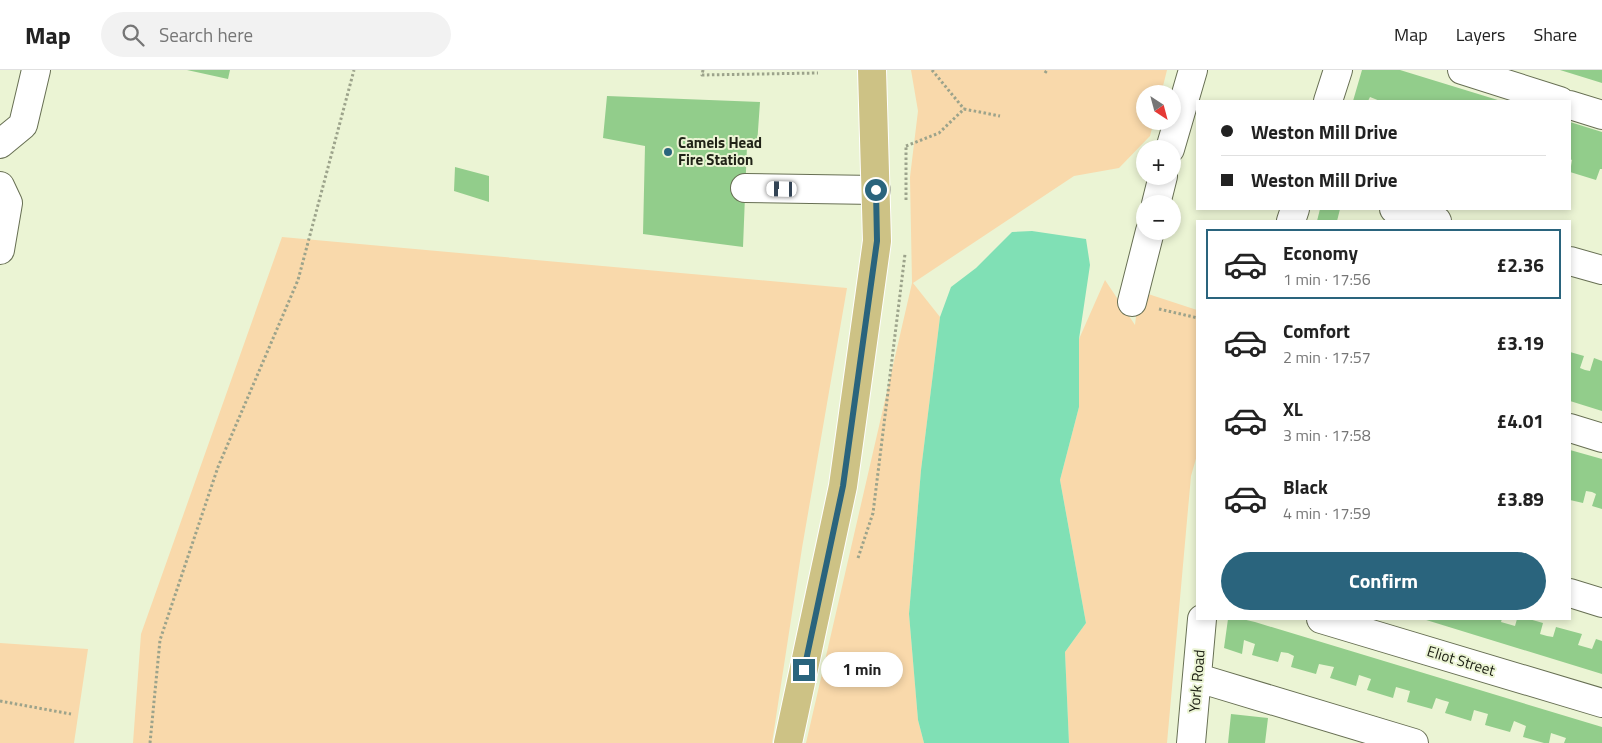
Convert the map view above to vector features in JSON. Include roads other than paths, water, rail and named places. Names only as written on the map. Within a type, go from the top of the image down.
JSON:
[{"type":"main road","points":[[788,743],[843,486],[877,241],[872,70]]},
{"type":"street","points":[[0,144],[23,125],[36,70]]},
{"type":"street","points":[[1173,140],[1192,70]]},
{"type":"street","points":[[1328,100],[1338,70]]},
{"type":"street","points":[[1462,70],[1557,100]]},
{"type":"street","points":[[1571,104],[1602,115]]},
{"type":"street","points":[[0,186],[8,203],[0,250]]},
{"type":"street","points":[[744,188],[876,190]]},
{"type":"street","points":[[1398,210],[1432,220]]},
{"type":"street","points":[[1132,302],[1148,240]]},
{"type":"street","points":[[1571,261],[1602,270]]},
{"type":"street","points":[[1571,428],[1602,438]]},
{"type":"street","points":[[1571,593],[1602,602]]},
{"type":"street","name":"York Road","points":[[1192,743],[1202,620]]},
{"type":"street","name":"Eliot Street","points":[[1324,620],[1602,703]]},
{"type":"street","points":[[1198,678],[1414,743]]},
{"type":"place","name":"Camels Head Fire Station","points":[[668,152]]}]
